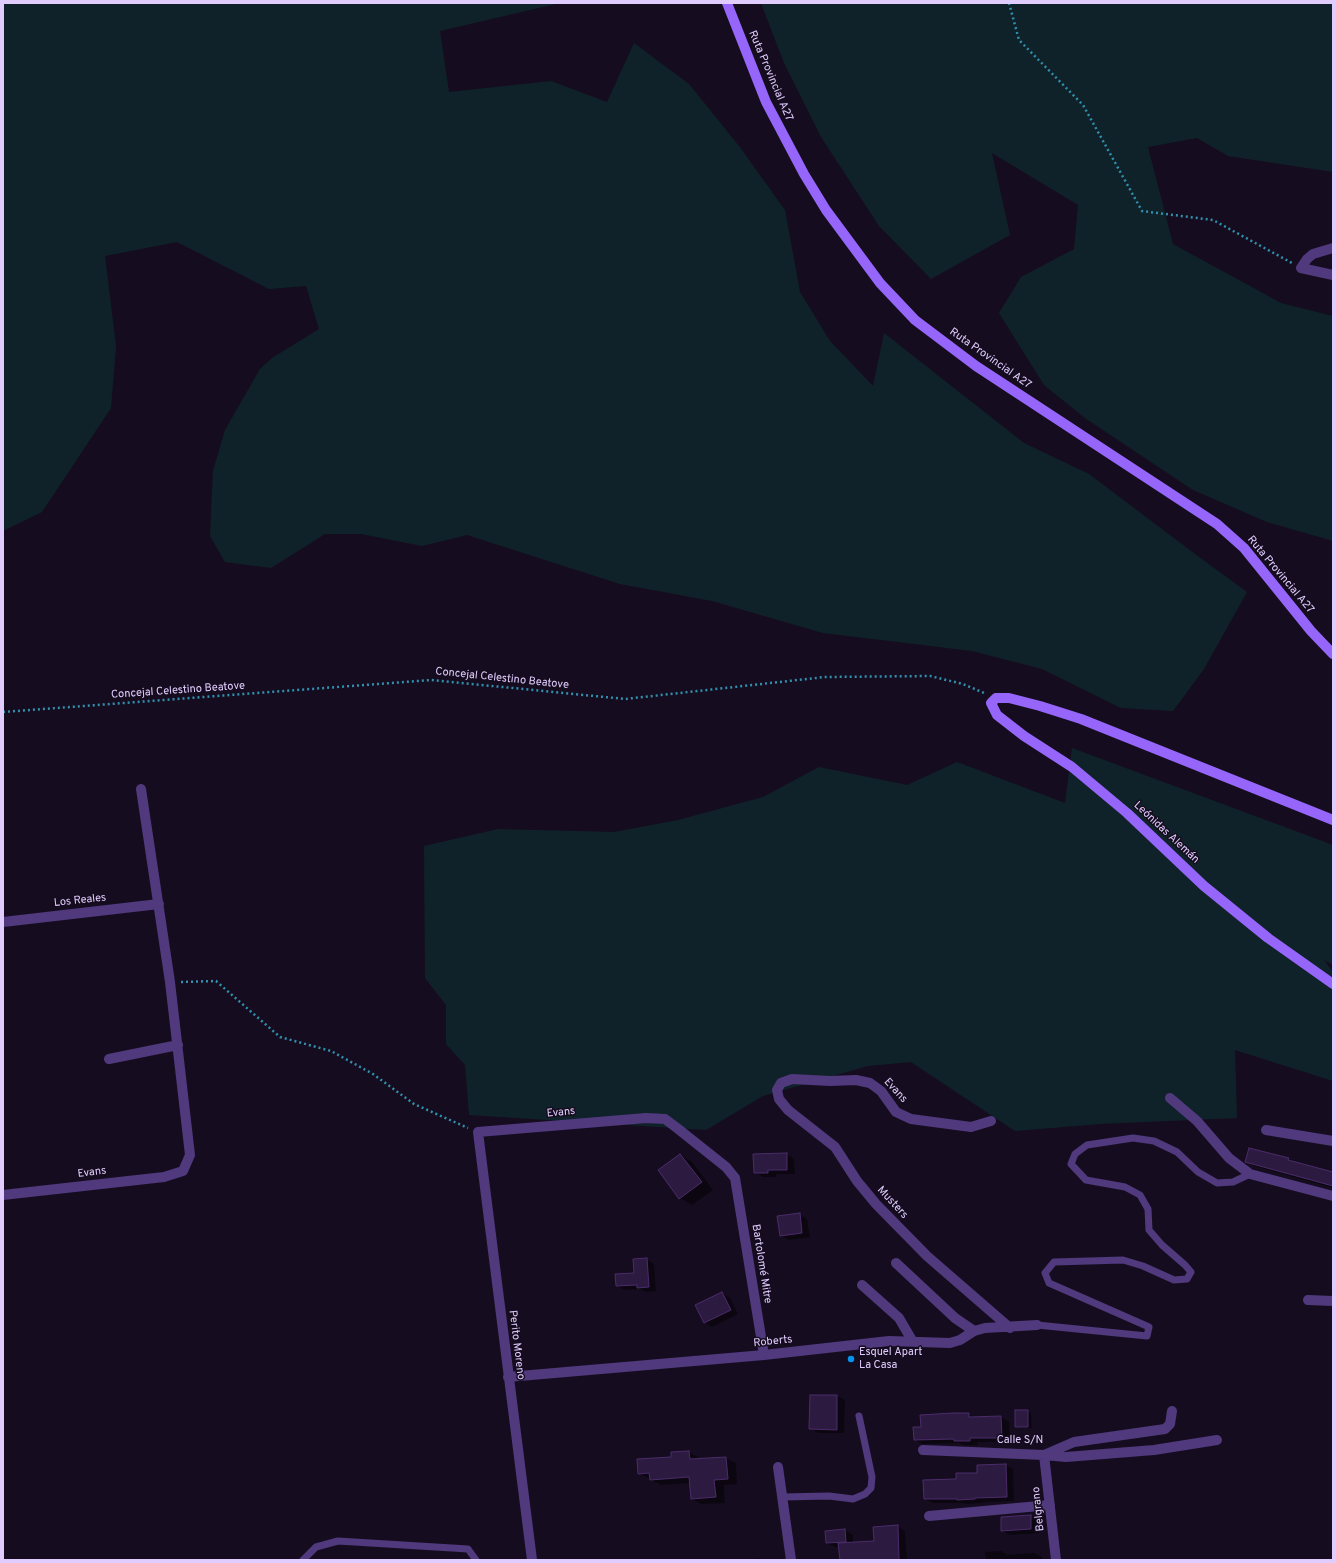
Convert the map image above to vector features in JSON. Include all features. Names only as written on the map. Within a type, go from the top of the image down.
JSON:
[{"type":"street","name":"Ruta Provincial A27","points":[[727,3],[766,102],[804,174],[826,210],[880,283],[915,320],[976,366],[1217,524],[1244,548],[1311,631],[1333,654]]},
{"type":"street","points":[[1333,248],[1313,254],[1307,259],[1301,268],[1333,275]]},
{"type":"street","points":[[996,698],[1009,698],[1081,719],[1333,820]]},
{"type":"street","name":"Leónidas Alemán","points":[[996,698],[991,703],[997,715],[1024,736],[1072,767],[1127,813],[1204,886],[1268,938],[1333,984]]},
{"type":"street","points":[[109,1059],[178,1045],[159,904],[141,789]]},
{"type":"street","name":"Los Reales","points":[[3,922],[159,904]]},
{"type":"street","name":"Evans","points":[[3,1196],[164,1177],[183,1171],[190,1155],[178,1045]]},
{"type":"street","name":"Evans","points":[[781,1083],[792,1079],[830,1081],[856,1080],[870,1083],[881,1091],[896,1112],[911,1119],[971,1128],[991,1121]]},
{"type":"street","name":"Musters","points":[[781,1083],[777,1090],[778,1099],[788,1110],[835,1147],[857,1181],[876,1204],[927,1256],[1010,1328]]},
{"type":"street","points":[[1170,1098],[1197,1121],[1229,1158],[1250,1174],[1333,1196]]},
{"type":"street","name":"Evans","points":[[478,1132],[646,1118],[665,1119],[726,1167],[735,1178]]},
{"type":"street","points":[[1266,1130],[1333,1141]]},
{"type":"street","name":"Perito Moreno","points":[[478,1132],[532,1560]]},
{"type":"street","name":"Bartolomé Mitre","points":[[735,1178],[764,1355]]},
{"type":"street","points":[[896,1263],[955,1318],[974,1332]]},
{"type":"street","points":[[862,1284],[899,1318],[913,1342]]},
{"type":"street","points":[[1308,1300],[1333,1301]]},
{"type":"street","name":"Roberts","points":[[508,1377],[764,1355],[889,1341],[950,1343],[985,1328],[1010,1328],[1037,1325]]},
{"type":"street","name":"Calle S/N","points":[[923,1450],[1044,1455],[1074,1442],[1165,1429],[1170,1424],[1172,1411]]},
{"type":"street","points":[[1044,1455],[1066,1457],[1154,1450],[1217,1440]]},
{"type":"street","name":"Belgrano","points":[[1044,1455],[1056,1560]]},
{"type":"street","points":[[778,1467],[791,1560]]},
{"type":"street","points":[[929,1516],[1050,1505]]},
{"type":"lane","points":[[1037,1325],[1124,1335],[1147,1336],[1148,1327],[1049,1283],[1045,1273],[1054,1262],[1123,1260],[1143,1266],[1174,1280],[1187,1279],[1191,1272],[1186,1265],[1162,1245],[1149,1230],[1148,1209],[1140,1195],[1125,1187],[1086,1180],[1071,1164],[1074,1154],[1087,1145],[1132,1138],[1154,1141],[1177,1152],[1198,1172],[1217,1183],[1233,1182],[1250,1174]]},
{"type":"lane","points":[[782,1497],[828,1496],[853,1499],[866,1494],[871,1488],[872,1477],[859,1416]]},
{"type":"lane","points":[[303,1560],[316,1547],[338,1541],[468,1549],[476,1560]]},
{"type":"path","points":[[1009,3],[1020,40],[1084,105],[1142,211],[1213,220],[1301,268]]},
{"type":"path","name":"Concejal Celestino Beatove","points":[[3,712],[431,680],[625,699],[825,677],[930,676],[963,684],[996,698]]},
{"type":"path","points":[[170,982],[216,981],[280,1037],[331,1051],[373,1074],[414,1104],[478,1132]]},
{"type":"shaded area","points":[[3,3],[560,3],[440,31],[449,92],[551,81],[607,102],[634,43],[689,84],[739,146],[785,210],[800,292],[830,341],[873,386],[884,333],[1024,443],[1089,474],[1247,592],[1204,669],[1173,711],[1121,708],[1042,669],[972,651],[823,633],[712,601],[620,584],[467,535],[422,546],[361,534],[325,534],[271,568],[225,562],[210,536],[213,471],[225,430],[260,369],[272,358],[319,329],[306,286],[269,289],[177,242],[105,256],[116,346],[111,408],[42,512],[3,531]]},
{"type":"shaded area","points":[[761,3],[1333,3],[1333,172],[1228,156],[1197,138],[1148,147],[1173,244],[1281,303],[1333,316],[1333,541],[1267,522],[1193,490],[1085,418],[1044,385],[999,313],[1021,277],[1074,249],[1078,205],[992,153],[1010,235],[931,279],[879,226],[821,137],[784,63]]},
{"type":"shaded area","points":[[1072,748],[1333,845],[1333,965],[1324,960],[1333,972],[1333,1081],[1235,1050],[1237,1118],[1100,1124],[1015,1131],[911,1062],[868,1066],[763,1096],[706,1130],[469,1115],[465,1065],[446,1044],[446,1005],[425,978],[424,846],[498,829],[614,832],[678,820],[763,797],[819,767],[907,785],[957,762],[1065,803]]},
{"type":"building","points":[[1249,1148],[1289,1158],[1288,1160],[1333,1172],[1333,1186],[1245,1162]]},
{"type":"building","points":[[787,1153],[787,1170],[768,1170],[768,1173],[754,1173],[753,1154]]},
{"type":"building","points":[[680,1154],[702,1182],[679,1199],[658,1170]]},
{"type":"building","points":[[800,1213],[802,1233],[780,1236],[777,1216]]},
{"type":"building","points":[[647,1258],[649,1287],[637,1288],[637,1285],[616,1286],[615,1274],[634,1273],[633,1259]]},
{"type":"building","points":[[722,1292],[731,1310],[704,1323],[695,1305]]},
{"type":"building","points":[[810,1395],[837,1395],[837,1430],[809,1429]]},
{"type":"building","points":[[1015,1410],[1028,1410],[1028,1427],[1015,1427]]},
{"type":"building","points":[[969,1413],[969,1417],[1001,1416],[1002,1438],[970,1438],[970,1441],[954,1441],[954,1439],[914,1440],[913,1427],[921,1427],[920,1415]]},
{"type":"building","points":[[689,1451],[690,1459],[726,1457],[728,1479],[714,1480],[716,1497],[691,1499],[689,1477],[650,1480],[649,1473],[638,1474],[637,1459],[671,1457],[671,1452]]},
{"type":"building","points":[[1006,1464],[1007,1497],[957,1500],[924,1499],[923,1480],[956,1479],[956,1473],[977,1473],[977,1465]]},
{"type":"building","points":[[1031,1515],[1031,1529],[1001,1531],[1001,1517]]},
{"type":"building","points":[[898,1525],[899,1560],[840,1560],[838,1543],[874,1541],[873,1527]]},
{"type":"building","points":[[845,1529],[846,1542],[826,1543],[825,1531]]},
{"type":"place","name":"Esquel Apart La Casa","points":[[851,1359]]}]
